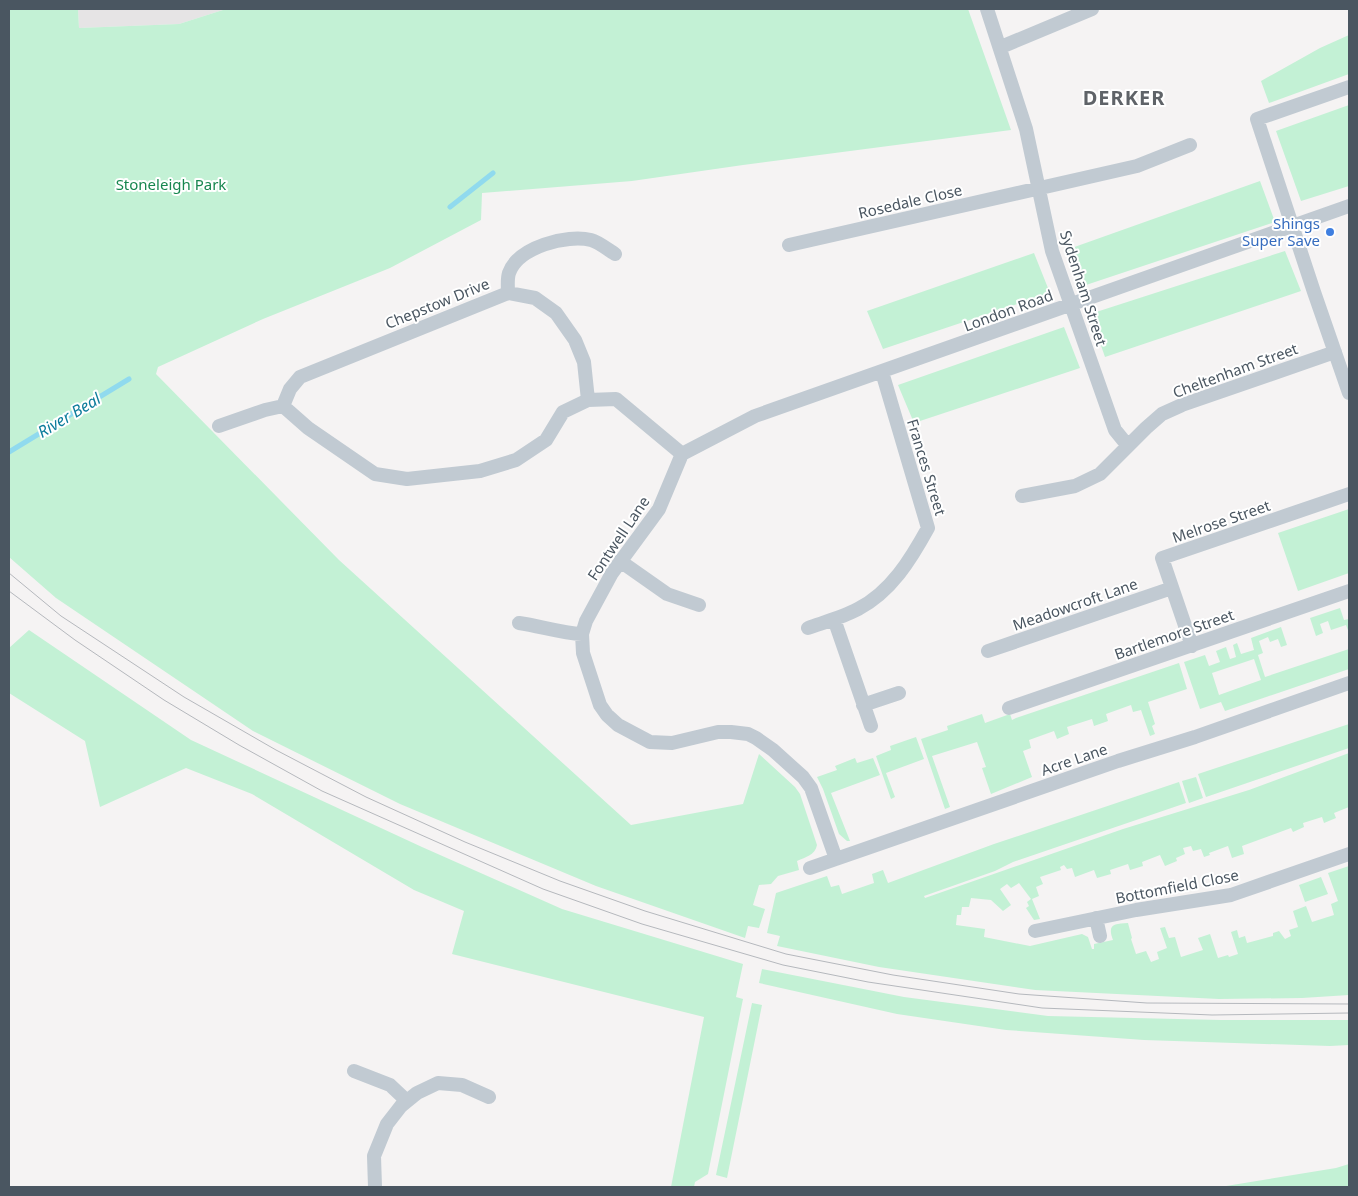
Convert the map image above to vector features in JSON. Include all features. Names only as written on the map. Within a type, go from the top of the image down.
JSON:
[{"type":"street","name":"Sydenham Street","points":[[988,9],[1026,129],[1052,251],[1115,430],[1128,446]]},
{"type":"street","points":[[1000,47],[1092,9]]},
{"type":"street","points":[[1349,87],[1257,119],[1349,393]]},
{"type":"street","name":"Rosedale Close","points":[[790,245],[1137,166],[1190,145]]},
{"type":"street","name":"London Road","points":[[682,454],[755,416],[1349,206]]},
{"type":"street","points":[[508,292],[509,273],[514,263],[532,249],[546,244],[562,240],[591,240],[615,254]]},
{"type":"street","name":"Chepstow Drive","points":[[283,406],[290,389],[300,377],[508,292],[535,298],[556,313],[575,340],[584,362],[588,400]]},
{"type":"street","name":"Cheltenham Street","points":[[1022,496],[1075,486],[1100,474],[1162,414],[1182,405],[1335,352]]},
{"type":"street","name":"Frances Street","points":[[808,628],[858,609],[880,595],[911,559],[928,528],[882,372]]},
{"type":"street","points":[[219,426],[283,406],[308,428],[375,474],[407,480],[480,471],[516,460],[546,440],[563,412],[588,400],[616,399],[682,454]]},
{"type":"street","name":"Fontwell Lane","points":[[682,454],[659,509],[612,573],[586,621],[582,634],[583,653],[600,705],[618,725],[650,742],[672,744],[718,732],[739,732],[756,738],[773,750],[803,777],[811,788],[836,859]]},
{"type":"street","name":"Melrose Street","points":[[1192,646],[1162,558],[1349,494]]},
{"type":"street","points":[[620,561],[668,594],[699,606]]},
{"type":"street","name":"Meadowcroft Lane","points":[[988,651],[1172,588]]},
{"type":"street","name":"Bartlemore Street","points":[[1009,708],[1349,591]]},
{"type":"street","points":[[834,619],[871,726]]},
{"type":"street","points":[[519,623],[536,625],[568,634],[582,634]]},
{"type":"street","name":"Acre Lane","points":[[810,868],[1349,683]]},
{"type":"street","points":[[863,705],[899,693]]},
{"type":"street","name":"Bottomfield Close","points":[[1035,931],[1096,918],[1231,895],[1349,854]]},
{"type":"street","points":[[1096,918],[1100,936]]},
{"type":"street","points":[[354,1071],[390,1085],[407,1101]]},
{"type":"street","points":[[375,1187],[374,1156],[387,1124],[407,1101],[438,1083],[462,1085],[489,1097]]},
{"type":"shaded area","points":[[78,9],[226,9],[179,24],[79,28]]},
{"type":"green space","name":"Stoneleigh Park","points":[[9,9],[78,9],[79,28],[179,24],[226,9],[968,9],[1011,130],[632,181],[482,193],[481,220],[390,268],[263,319],[158,367],[156,374],[339,560],[631,825],[743,804],[759,754],[795,787],[800,794],[817,845],[807,857],[797,861],[799,870],[778,876],[771,884],[759,885],[753,905],[765,909],[759,928],[748,926],[745,938],[596,886],[400,804],[253,731],[56,598],[9,557]]},
{"type":"green space","points":[[1349,35],[1349,74],[1269,103],[1261,81],[1320,48]]},
{"type":"green space","points":[[1349,105],[1349,186],[1301,201],[1276,131]]},
{"type":"green space","points":[[1260,181],[1275,222],[1080,287],[1066,250]]},
{"type":"green space","points":[[1285,251],[1301,291],[1105,357],[1090,314]]},
{"type":"green space","points":[[1034,253],[1050,293],[883,349],[867,311]]},
{"type":"green space","points":[[1064,327],[1080,368],[914,423],[898,385]]},
{"type":"green space","points":[[1349,509],[1349,573],[1298,591],[1278,533]]},
{"type":"green space","points":[[1340,608],[1344,620],[1349,619],[1349,633],[1346,625],[1331,630],[1328,621],[1320,624],[1323,633],[1316,636],[1310,618]]},
{"type":"green space","points":[[1281,627],[1287,645],[1281,647],[1278,639],[1270,642],[1268,637],[1259,641],[1263,653],[1258,655],[1265,677],[1349,649],[1349,669],[1225,711],[1221,702],[1200,709],[1184,662],[1205,655],[1209,666],[1220,662],[1216,651],[1226,647],[1230,659],[1236,657],[1233,645],[1237,643],[1241,654],[1254,650],[1251,638]],"holes":[[[1254,659],[1261,680],[1219,695],[1212,673]]]},
{"type":"green space","points":[[29,630],[191,740],[422,847],[562,909],[743,964],[736,997],[743,999],[708,1174],[695,1182],[694,1187],[671,1187],[704,1017],[452,954],[464,911],[414,890],[252,794],[186,768],[100,807],[85,741],[9,693],[9,648]]},
{"type":"green space","points":[[1179,663],[1187,689],[1148,702],[1155,724],[1152,726],[1155,734],[1150,736],[1141,710],[1133,712],[1131,705],[1106,714],[1108,721],[1094,726],[1092,719],[1067,727],[1069,734],[1057,739],[1054,731],[1029,740],[1031,748],[1023,751],[1032,777],[991,794],[982,768],[986,767],[977,742],[932,756],[950,807],[945,809],[921,739],[948,730],[947,726],[982,714],[985,723],[1010,714],[1012,720]]},
{"type":"green space","points":[[1349,724],[1349,748],[1206,797],[1198,774]]},
{"type":"green space","points":[[916,737],[924,759],[886,773],[895,797],[891,799],[876,756],[891,750],[890,746]]},
{"type":"green space","points":[[1349,753],[1349,807],[1334,813],[1336,818],[1324,823],[1322,817],[1303,823],[1304,827],[1293,832],[1291,828],[1242,846],[1244,854],[1232,858],[1228,846],[1209,853],[1210,855],[1204,857],[1201,849],[1193,851],[1191,846],[1183,848],[1185,854],[1176,858],[1177,861],[1165,866],[1160,855],[1142,862],[1143,866],[1130,870],[1128,864],[1110,870],[1111,874],[1097,878],[1094,870],[1075,877],[1072,868],[1067,869],[1064,865],[1060,867],[1061,870],[1040,877],[1043,884],[1036,887],[1039,896],[1032,899],[1040,919],[1034,920],[1026,908],[1029,906],[1027,902],[1031,899],[1019,883],[1011,888],[1007,884],[1000,889],[1011,905],[1003,911],[991,900],[971,898],[969,907],[962,907],[961,915],[957,915],[956,925],[985,929],[984,937],[1030,946],[1082,934],[1088,937],[1092,949],[1094,949],[1094,944],[1113,940],[1111,928],[1113,926],[1128,923],[1136,954],[1146,951],[1151,962],[1159,959],[1157,952],[1167,948],[1160,928],[1165,927],[1169,938],[1175,937],[1181,957],[1203,950],[1198,938],[1210,934],[1218,958],[1228,955],[1229,957],[1238,954],[1231,932],[1237,930],[1239,938],[1245,936],[1247,943],[1273,936],[1273,933],[1279,931],[1285,939],[1291,936],[1289,930],[1298,927],[1293,911],[1306,906],[1312,922],[1334,915],[1331,904],[1338,901],[1328,873],[1349,866],[1349,995],[1302,998],[1219,999],[1035,990],[879,967],[777,946],[780,936],[767,933],[776,893],[827,876],[831,887],[839,885],[842,894],[874,883],[872,874],[883,870],[888,883],[994,844],[1179,782],[1186,803],[1013,862],[995,871],[924,896],[925,898],[1123,829],[1249,790]]},
{"type":"green space","points":[[855,758],[857,763],[873,758],[880,775],[831,793],[850,841],[847,841],[839,834],[817,777],[837,770],[835,766]]},
{"type":"green space","points":[[1196,777],[1203,798],[1189,803],[1182,781]]},
{"type":"green space","points":[[1321,877],[1328,894],[1305,902],[1299,885]]},
{"type":"green space","points":[[762,969],[904,997],[1048,1016],[1221,1020],[1349,1020],[1349,1045],[1144,1040],[1006,1030],[897,1014],[759,983]]},
{"type":"green space","points":[[752,1003],[762,1005],[727,1178],[716,1175]]},
{"type":"green space","points":[[1349,1164],[1349,1187],[1220,1187],[1336,1168]]},
{"type":"waterway","name":"River Beal","points":[[450,207],[493,173]]},
{"type":"waterway","name":"River Beal","points":[[9,452],[129,379]]},
{"type":"tram line","points":[[9,573],[61,616],[184,697],[276,750],[366,797],[465,842],[560,881],[645,911],[786,954],[893,975],[1019,994],[1147,1003],[1349,1004]]},
{"type":"tram line","points":[[9,591],[75,640],[164,700],[239,745],[322,791],[543,889],[642,924],[783,965],[868,982],[1042,1008],[1212,1015],[1349,1013]]},
{"type":"place","name":"Shings Super Save","points":[[1330,232]]},
{"type":"district","name":"DERKER","points":[[1124,97]]}]
